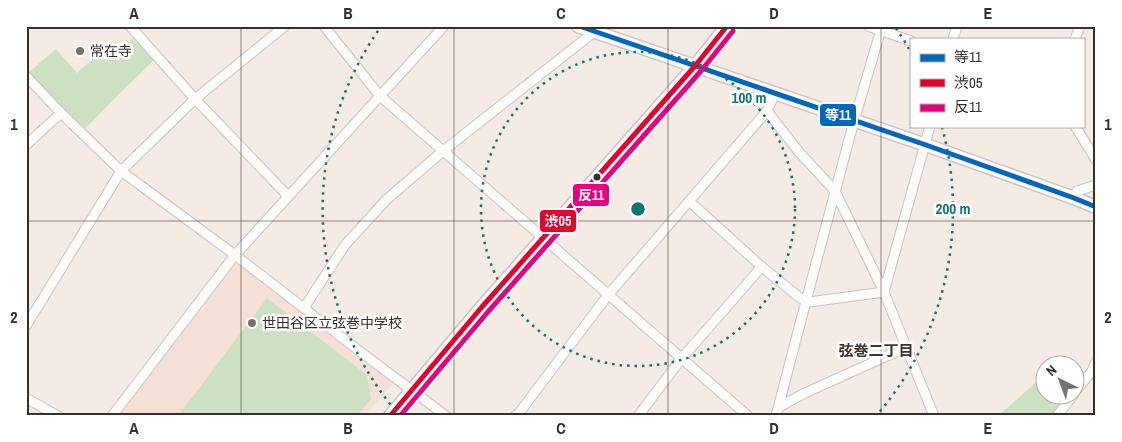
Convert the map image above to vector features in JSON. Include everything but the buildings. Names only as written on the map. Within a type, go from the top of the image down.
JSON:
[{"type":"street","points":[[130,26],[195,99],[288,196]]},
{"type":"street","points":[[26,326],[121,171],[195,99],[285,26]]},
{"type":"street","points":[[324,26],[380,96],[748,416]]},
{"type":"street","points":[[112,416],[235,255],[444,26]]},
{"type":"street","points":[[578,26],[595,29],[695,66],[926,145],[1096,207]]},
{"type":"street","points":[[390,416],[542,238],[695,66],[727,26]]},
{"type":"street","points":[[868,26],[910,41]]},
{"type":"street","points":[[953,38],[957,26]]},
{"type":"street","points":[[1075,38],[1080,26]]},
{"type":"street","points":[[304,308],[345,245],[386,200],[443,151],[595,29]]},
{"type":"street","points":[[777,411],[854,121],[881,29]]},
{"type":"street","points":[[26,76],[121,171],[235,255],[446,416]]},
{"type":"street","points":[[516,416],[608,295],[767,111],[774,93]]},
{"type":"street","points":[[767,111],[799,152],[835,191],[884,292],[934,416]]},
{"type":"street","points":[[26,145],[61,113]]},
{"type":"street","points":[[884,292],[930,128]]},
{"type":"street","points":[[1077,128],[1096,160]]},
{"type":"street","points":[[1074,198],[1077,191],[1096,185]]},
{"type":"street","points":[[689,201],[761,266],[800,298],[809,302],[884,292]]},
{"type":"street","points":[[638,416],[682,358],[761,266]]},
{"type":"street","points":[[777,411],[805,393],[907,348]]},
{"type":"street","points":[[1084,381],[1096,362]]},
{"type":"street","points":[[26,398],[58,416]]},
{"type":"street","points":[[1057,416],[1066,404]]},
{"type":"shaded area","name":"世田谷区立弦巻中学校","points":[[236,263],[394,382],[365,416],[117,416]]},
{"type":"green space","points":[[133,39],[154,60],[85,129],[60,107],[29,72],[56,49],[77,73],[111,43],[117,50]]},
{"type":"green space","points":[[267,298],[367,375],[371,399],[357,416],[178,416]]},
{"type":"green space","points":[[1034,384],[1034,404],[1061,404],[1051,416],[998,416]]},
{"type":"transit line","name":"等11","points":[[579,26],[926,145],[1096,207]]},
{"type":"transit line","name":"渋05","points":[[390,416],[481,308],[695,66],[727,26]]},
{"type":"transit line","name":"反11","points":[[400,416],[487,313],[701,71],[733,31]]},
{"type":"place","name":"常在寺","points":[[80,51]]},
{"type":"place","name":"世田谷区立弦巻中学校","points":[[252,323]]},
{"type":"district","name":"弦巻二丁目","points":[[876,351]]}]
